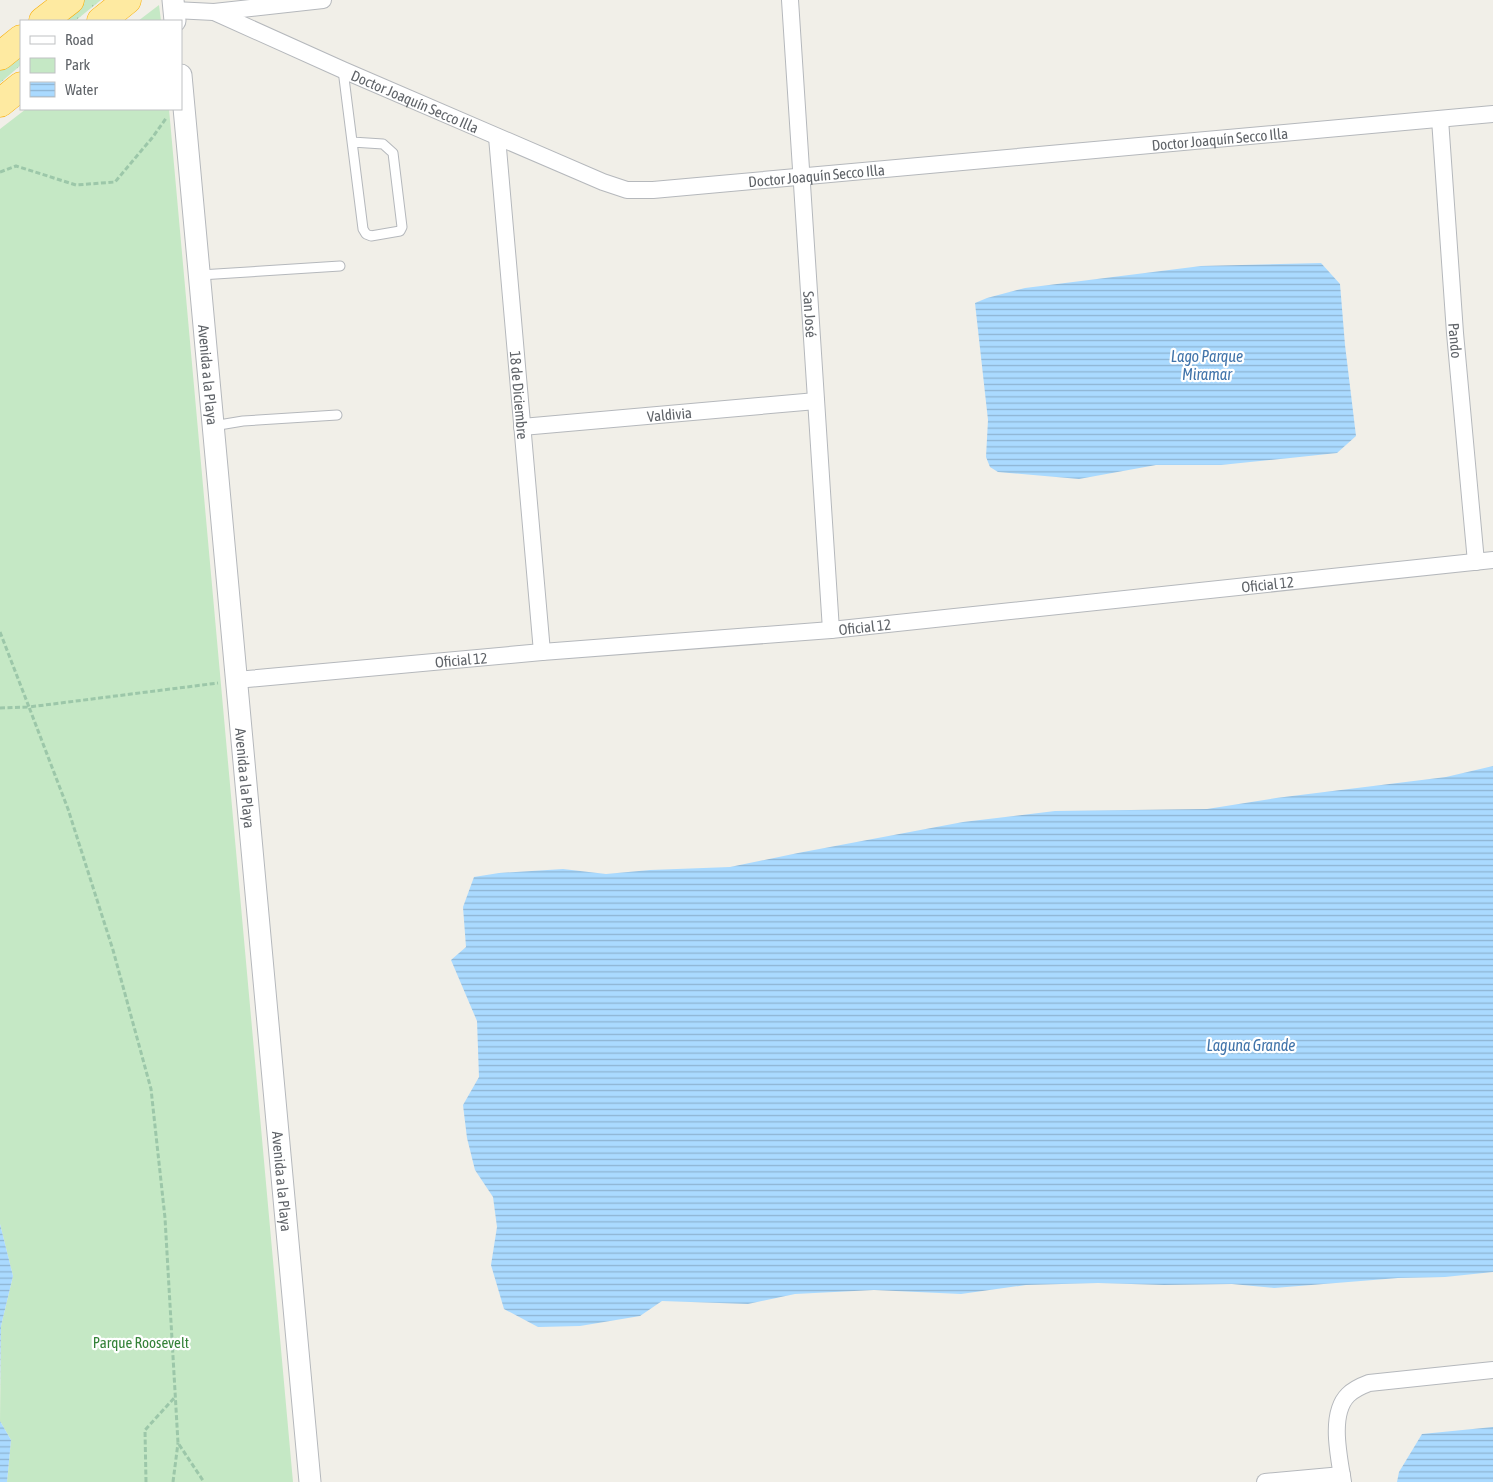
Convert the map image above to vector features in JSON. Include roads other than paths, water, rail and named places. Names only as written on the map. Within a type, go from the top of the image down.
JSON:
[{"type":"highway","points":[[45,20],[70,0]]},
{"type":"highway","points":[[102,20],[127,0]]},
{"type":"highway","points":[[0,56],[20,40]]},
{"type":"highway","points":[[0,103],[20,87]]},
{"type":"street","points":[[214,12],[256,4],[323,0]]},
{"type":"street","name":"San José","points":[[790,0],[831,630]]},
{"type":"street","name":"Doctor Joaquín Secco Illa","points":[[174,11],[214,12],[497,137],[627,190],[653,190],[802,177],[1493,114]]},
{"type":"street","name":"Avenida a la Playa","points":[[182,86],[310,1482]]},
{"type":"street","name":"Pando","points":[[1440,119],[1455,333],[1476,562]]},
{"type":"street","name":"18 de Diciembre","points":[[497,137],[542,652]]},
{"type":"street","name":"Valdivia","points":[[522,427],[816,401]]},
{"type":"street","name":"Oficial 12","points":[[236,680],[542,652],[831,630],[1493,560]]},
{"type":"street","points":[[1265,1482],[1342,1479],[1336,1426],[1342,1403],[1355,1389],[1369,1383],[1493,1370]]},
{"type":"lane","points":[[343,70],[352,142],[363,230],[371,236],[400,231],[402,227],[393,153],[383,144],[352,142]]},
{"type":"lane","points":[[200,276],[340,266]]},
{"type":"lane","points":[[213,426],[243,421],[337,415]]},
{"type":"water","name":"Lago Parque Miramar","points":[[1321,263],[1340,284],[1356,436],[1337,453],[1221,465],[1156,465],[1079,479],[998,472],[990,467],[986,457],[988,420],[975,303],[1025,288],[1201,266]]},
{"type":"water","name":"Laguna Grande","points":[[1493,766],[1493,1272],[1274,1288],[1232,1284],[1164,1285],[1098,1283],[1026,1285],[961,1294],[874,1290],[795,1294],[748,1304],[662,1301],[640,1316],[580,1326],[538,1327],[504,1309],[491,1265],[497,1227],[493,1197],[475,1170],[467,1138],[463,1105],[479,1077],[477,1021],[451,960],[466,947],[463,907],[474,877],[499,873],[563,869],[606,874],[650,870],[730,867],[963,822],[1055,811],[1207,809],[1276,798],[1446,777]]},
{"type":"water","points":[[0,1224],[13,1276],[1,1326],[0,1389]]},
{"type":"water","points":[[0,1421],[11,1440],[7,1482],[0,1482]]},
{"type":"water","points":[[1493,1427],[1493,1482],[1397,1482],[1399,1472],[1422,1434]]},
{"type":"park label","name":"Parque Roosevelt","points":[[141,1342]]}]
